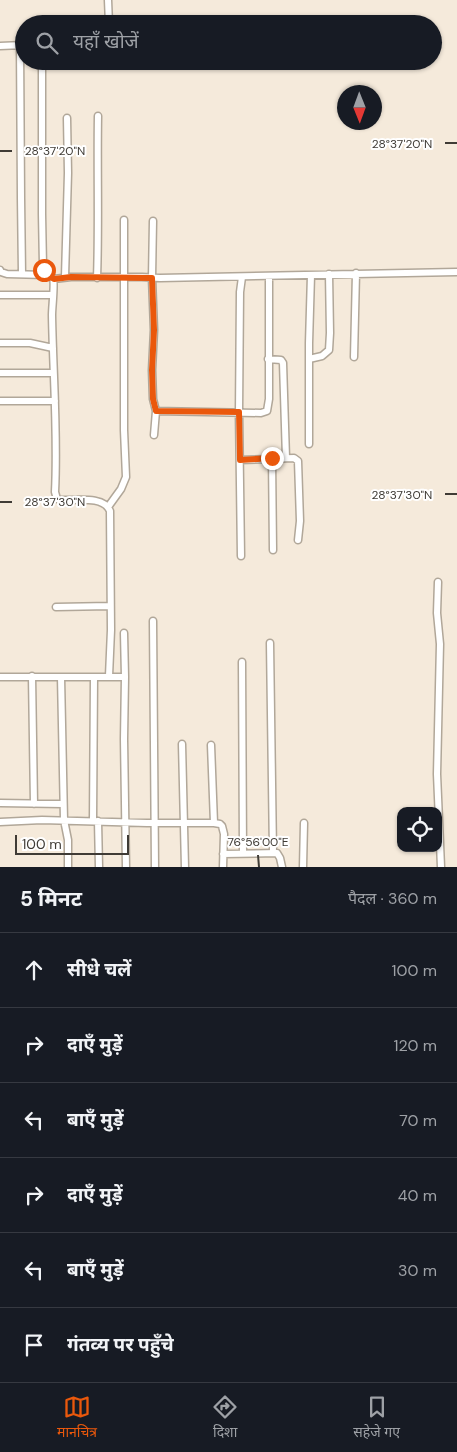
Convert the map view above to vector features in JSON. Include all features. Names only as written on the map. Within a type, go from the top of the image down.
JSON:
[{"type":"street","points":[[108,0],[109,15]]},
{"type":"street","points":[[0,46],[15,45]]},
{"type":"street","points":[[22,70],[20,188],[22,274]]},
{"type":"street","points":[[42,70],[42,231],[43,266],[46,274]]},
{"type":"street","points":[[97,278],[98,116]]},
{"type":"street","points":[[65,277],[68,173],[67,118]]},
{"type":"street","points":[[108,507],[124,485],[126,478],[124,430],[124,220]]},
{"type":"street","points":[[153,221],[152,278],[154,330],[152,370],[153,399],[156,411],[154,435]]},
{"type":"street","points":[[0,270],[7,274],[46,274],[54,279],[65,277],[242,277],[457,272]]},
{"type":"street","points":[[354,357],[356,273]]},
{"type":"street","points":[[309,359],[322,356],[329,350],[328,274]]},
{"type":"street","points":[[309,444],[311,275]]},
{"type":"street","points":[[156,411],[262,413],[267,411],[269,400],[269,276]]},
{"type":"street","points":[[241,556],[239,412],[240,292],[242,277]]},
{"type":"street","points":[[54,279],[52,295],[52,348],[55,401],[55,492],[57,499],[60,500],[99,501],[108,507],[110,517],[109,676]]},
{"type":"street","points":[[0,294],[52,295]]},
{"type":"street","points":[[0,343],[30,343],[52,348]]},
{"type":"street","points":[[268,359],[281,360],[283,363],[286,458]]},
{"type":"street","points":[[0,373],[53,373]]},
{"type":"street","points":[[0,400],[55,401]]},
{"type":"street","points":[[272,458],[273,550]]},
{"type":"street","points":[[240,460],[294,458],[298,461],[300,520],[298,540]]},
{"type":"street","points":[[438,582],[437,613],[440,644],[437,774],[441,867]]},
{"type":"street","points":[[56,607],[110,606]]},
{"type":"street","points":[[153,621],[155,867]]},
{"type":"street","points":[[124,633],[126,867]]},
{"type":"street","points":[[270,643],[273,853]]},
{"type":"street","points":[[242,662],[244,853]]},
{"type":"street","points":[[32,676],[34,804]]},
{"type":"street","points":[[0,677],[125,677]]},
{"type":"street","points":[[61,677],[63,804],[68,840],[68,867]]},
{"type":"street","points":[[94,677],[96,821],[99,867]]},
{"type":"street","points":[[182,744],[185,867]]},
{"type":"street","points":[[212,745],[214,823]]},
{"type":"street","points":[[0,804],[63,804]]},
{"type":"street","points":[[0,822],[64,820],[220,824],[223,830],[223,867]]},
{"type":"street","points":[[303,867],[304,823]]},
{"type":"street","points":[[223,854],[277,853],[282,867]]},
{"type":"route","points":[[44,270],[46,274],[54,279],[65,277],[152,278],[154,318],[152,370],[153,399],[156,411],[239,412],[240,460],[272,458]]}]
